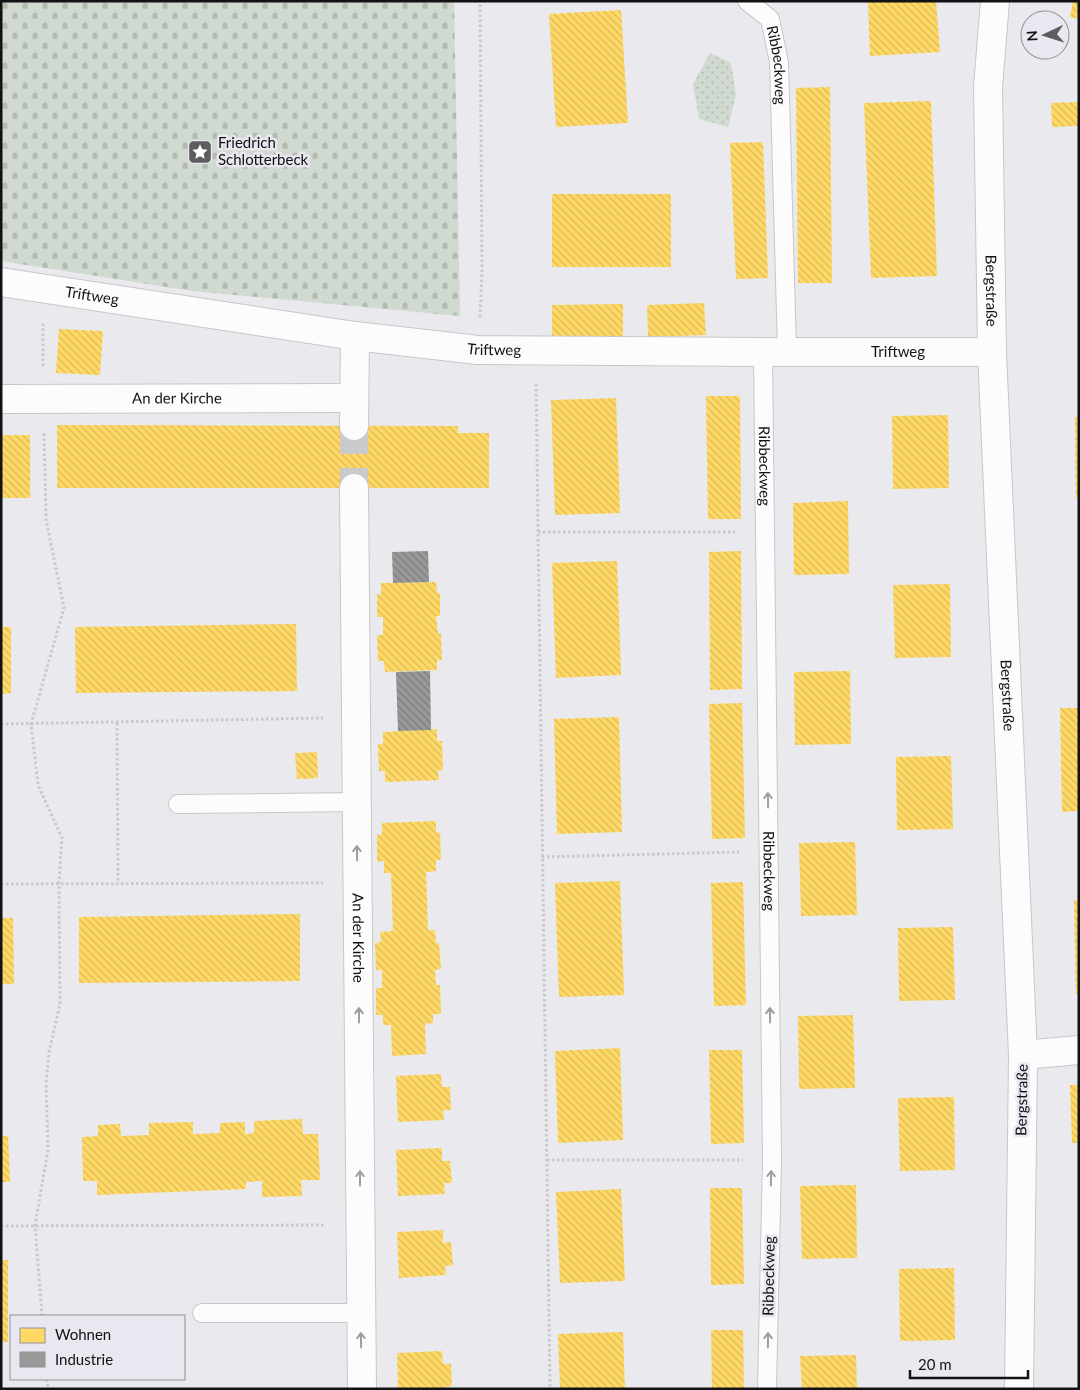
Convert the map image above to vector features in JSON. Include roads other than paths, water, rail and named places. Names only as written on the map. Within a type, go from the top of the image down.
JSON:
[{"type":"street","name":"Bergstraße","points":[[995,1],[988,86],[992,352],[1023,1055],[1019,1389]]},
{"type":"street","name":"Triftweg","points":[[1,282],[355,336],[478,350],[992,352]]},
{"type":"street","points":[[354,426],[355,336]]},
{"type":"street","name":"An der Kirche","points":[[1,399],[354,398]]},
{"type":"street","name":"An der Kirche","points":[[354,488],[362,1389]]},
{"type":"street","points":[[1023,1055],[1079,1050]]},
{"type":"lane","name":"Ribbeckweg","points":[[747,1],[770,19],[779,62],[775,352],[765,532],[772,1160],[767,1389]]},
{"type":"lane","points":[[178,804],[357,802]]},
{"type":"lane","points":[[202,1313],[361,1313]]},
{"type":"tunnel","points":[[354,426],[354,488]]},
{"type":"place","name":"Friedrich Schlotterbeck","points":[[200,152]]}]
